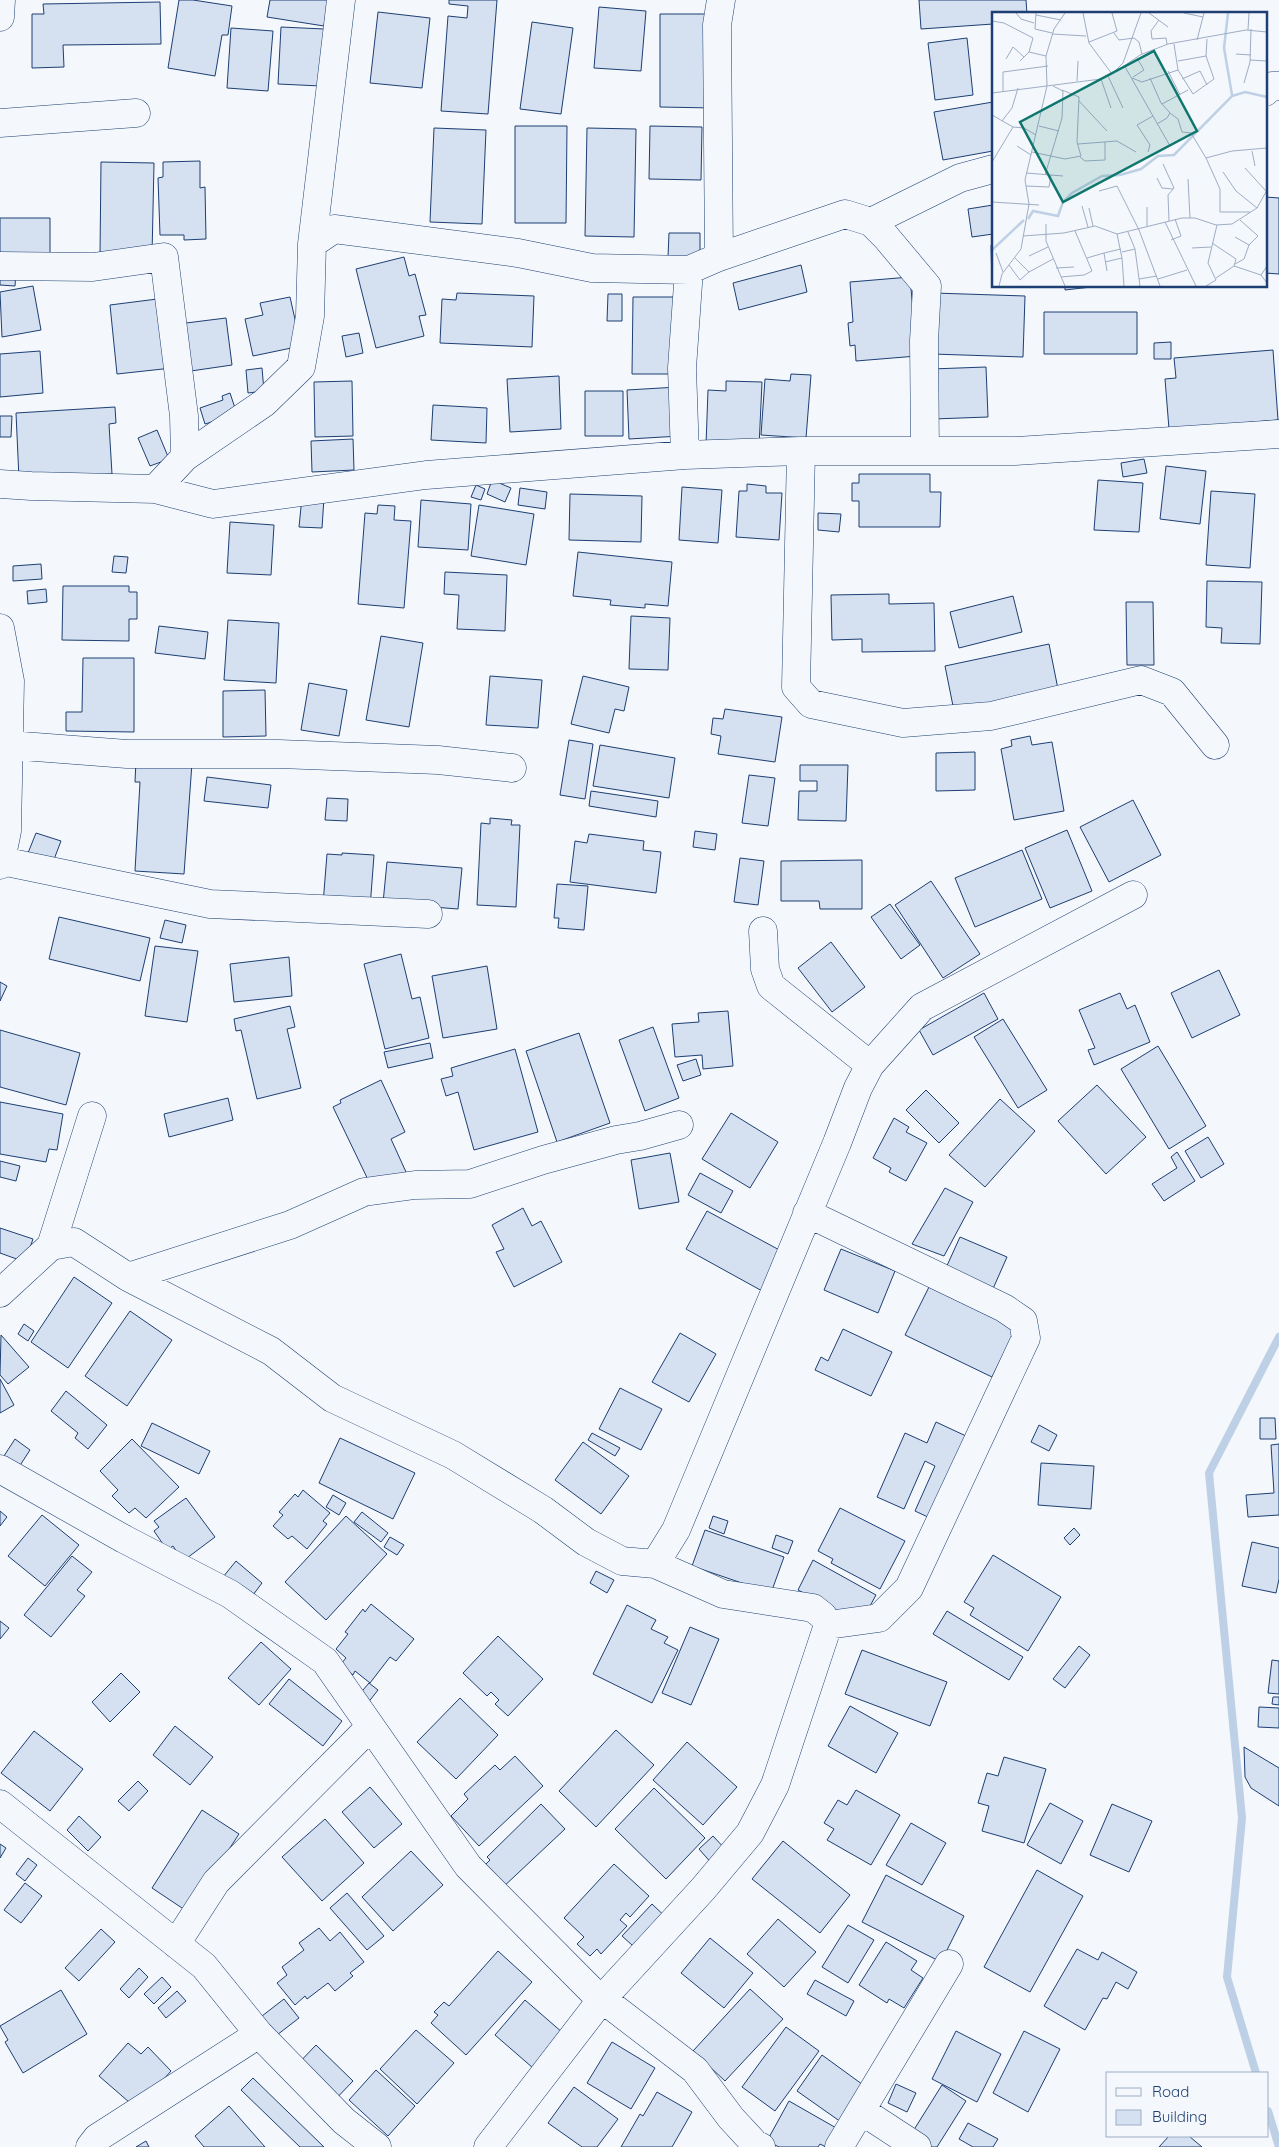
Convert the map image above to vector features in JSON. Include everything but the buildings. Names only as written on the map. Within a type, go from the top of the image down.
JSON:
[{"type":"street","points":[[0,17],[1,0]]},
{"type":"street","points":[[155,489],[185,457],[264,403],[301,367],[310,316],[312,244],[341,0]]},
{"type":"street","points":[[719,257],[720,155],[717,26],[721,0]]},
{"type":"street","points":[[1266,91],[1272,86],[1279,86]]},
{"type":"street","points":[[0,123],[136,113]]},
{"type":"street","points":[[871,222],[960,178],[992,169]]},
{"type":"street","points":[[312,244],[334,229],[518,253],[592,268],[689,270],[719,257],[845,214],[871,222],[927,286],[924,341],[925,451]]},
{"type":"street","points":[[0,266],[93,267],[164,257],[184,416],[185,457]]},
{"type":"street","points":[[685,455],[682,368],[689,270]]},
{"type":"street","points":[[0,484],[155,489],[212,504],[426,474],[685,455],[801,451],[1015,451],[1279,434]]},
{"type":"street","points":[[801,451],[796,687],[811,704],[904,723],[991,716],[1141,680],[1172,692],[1215,745]]},
{"type":"street","points":[[0,628],[9,745],[7,831],[1,863],[210,904],[428,914]]},
{"type":"street","points":[[9,745],[127,754],[279,754],[419,760],[512,768]]},
{"type":"street","points":[[655,1564],[676,1530],[870,1065],[922,1007],[1133,895]]},
{"type":"street","points":[[763,931],[765,969],[771,986],[870,1065]]},
{"type":"street","points":[[0,1293],[51,1246],[92,1116]]},
{"type":"street","points":[[128,1277],[290,1225],[364,1192],[416,1185],[470,1184],[543,1160],[679,1125]]},
{"type":"street","points":[[807,1213],[1004,1308],[1023,1321],[1026,1338],[909,1588],[879,1618],[828,1625]]},
{"type":"street","points":[[51,1246],[74,1242],[128,1277],[271,1351],[332,1398],[453,1454],[543,1510],[586,1542],[622,1562],[655,1564],[723,1594],[813,1608],[823,1616],[828,1625],[775,1785],[750,1833],[703,1889],[602,1998],[488,2147]]},
{"type":"street","points":[[0,1470],[124,1539],[230,1594],[325,1661],[468,1866],[592,1991],[695,2070],[731,2118],[755,2144],[762,2147]]},
{"type":"street","points":[[176,1944],[216,1882],[370,1727]]},
{"type":"street","points":[[0,1804],[204,1966],[259,2034],[344,2121],[377,2147]]},
{"type":"street","points":[[839,2147],[862,2112],[948,1964]]},
{"type":"street","points":[[90,2147],[97,2138],[259,2034]]},
{"type":"street","points":[[862,2112],[917,2147]]},
{"type":"waterway","points":[[1256,2072],[1227,1977],[1242,1818],[1209,1473],[1279,1337]]},
{"type":"waterway","points":[[1269,2114],[1279,2147]]}]
